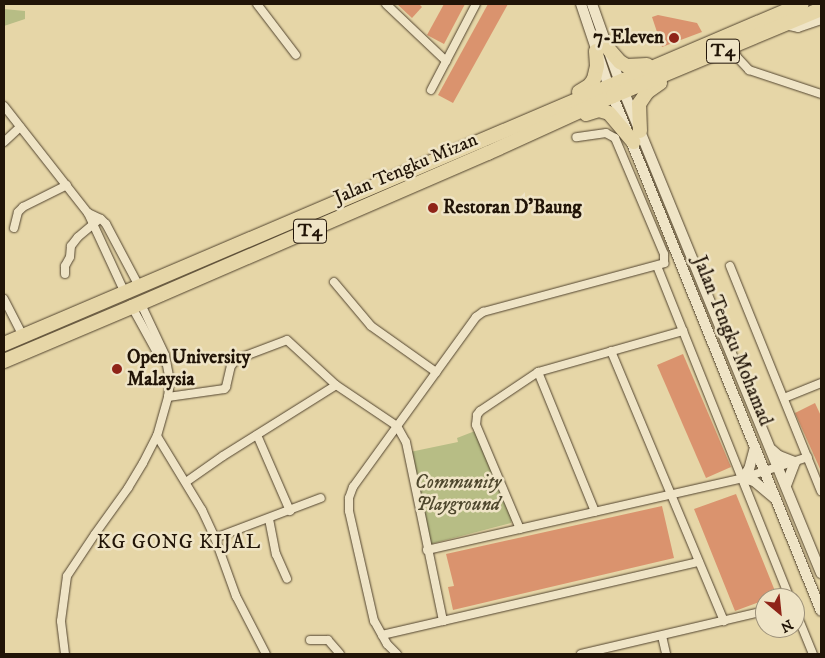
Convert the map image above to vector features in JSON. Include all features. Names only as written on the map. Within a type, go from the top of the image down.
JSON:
[{"type":"highway","name":"Jalan Tengku Mizan","points":[[671,67],[802,4]]},
{"type":"highway","name":"Jalan Tengku Mizan","points":[[4,344],[139,286],[558,114],[616,88],[671,67],[733,47],[821,9]]},
{"type":"highway","points":[[558,114],[590,85],[596,73],[601,49],[627,66],[671,67]]},
{"type":"highway","points":[[637,136],[640,100],[671,67]]},
{"type":"highway","points":[[558,114],[605,111],[637,136]]},
{"type":"highway","name":"Jalan Tengku Mizan","points":[[4,361],[137,306],[488,153],[558,114]]},
{"type":"main road","points":[[580,4],[601,49]]},
{"type":"main road","points":[[595,4],[601,49]]},
{"type":"main road","name":"Jalan Tengku Mohamad","points":[[601,49],[779,468],[821,573]]},
{"type":"main road","name":"Jalan Tengku Mohamad","points":[[637,136],[755,446],[821,611]]},
{"type":"main road","points":[[755,446],[752,461],[742,478],[754,481],[777,501]]},
{"type":"main road","points":[[771,450],[779,456],[795,462],[786,485]]},
{"type":"street","points":[[257,4],[296,55]]},
{"type":"street","points":[[386,4],[446,61]]},
{"type":"street","points":[[431,90],[476,4]]},
{"type":"street","points":[[784,25],[798,28],[821,20]]},
{"type":"street","points":[[733,47],[737,57],[749,70],[821,94]]},
{"type":"street","points":[[4,106],[88,213],[98,221],[106,224],[139,286]]},
{"type":"street","points":[[4,142],[20,127]]},
{"type":"street","points":[[393,653],[374,621],[348,505],[353,487],[476,317],[482,312],[664,263],[664,254],[618,142],[611,134],[606,133],[576,137]]},
{"type":"street","points":[[14,228],[15,217],[23,207],[66,185]]},
{"type":"street","points":[[65,274],[65,266],[70,257],[71,246],[98,221]]},
{"type":"street","points":[[98,221],[125,292]]},
{"type":"street","points":[[657,266],[786,588]]},
{"type":"street","points":[[730,266],[821,491]]},
{"type":"street","points":[[334,282],[371,326],[436,372]]},
{"type":"street","points":[[4,300],[23,336]]},
{"type":"street","points":[[65,654],[62,621],[67,576],[128,488],[157,436],[168,397],[170,382],[162,348],[137,306]]},
{"type":"street","points":[[520,529],[475,422],[480,410],[538,372],[683,331]]},
{"type":"street","points":[[168,397],[224,390],[230,366],[237,359],[287,340],[336,385],[397,426],[406,442],[443,621]]},
{"type":"street","points":[[611,351],[724,620]]},
{"type":"street","points":[[538,372],[595,512]]},
{"type":"street","points":[[784,398],[821,383]]},
{"type":"street","points":[[186,482],[336,385]]},
{"type":"street","points":[[256,435],[290,511]]},
{"type":"street","points":[[157,436],[186,482],[215,538],[236,596],[266,654]]},
{"type":"street","points":[[427,550],[742,478],[808,458]]},
{"type":"street","points":[[215,538],[321,498]]},
{"type":"street","points":[[269,519],[276,554],[287,579]]},
{"type":"street","points":[[382,635],[699,562]]},
{"type":"street","points":[[581,654],[755,613]]},
{"type":"street","points":[[805,634],[813,654]]},
{"type":"street","points":[[662,636],[666,654]]},
{"type":"street","points":[[310,640],[328,640],[340,654]]},
{"type":"green space","points":[[4,9],[25,11],[25,19],[4,26]]},
{"type":"green space","name":"Community Playground","points":[[475,431],[512,518],[511,523],[427,545],[410,452],[458,442],[457,438]]},
{"type":"building","points":[[397,4],[419,4],[422,7],[412,18]]},
{"type":"building","points":[[444,4],[465,4],[444,44],[427,35]]},
{"type":"building","points":[[488,4],[508,4],[453,103],[438,95]]},
{"type":"building","points":[[658,15],[697,23],[702,32],[662,47],[652,17]]},
{"type":"building","points":[[683,354],[731,467],[706,478],[657,365]]},
{"type":"building","points":[[815,403],[821,416],[821,471],[795,413]]},
{"type":"building","points":[[736,494],[774,588],[755,588],[755,604],[735,611],[694,509]]},
{"type":"building","points":[[662,506],[674,558],[453,610],[448,587],[454,586],[446,554]]},
{"type":"place","name":"7-Eleven","points":[[674,38]]},
{"type":"place","name":"Restoran D'Baung","points":[[433,208]]},
{"type":"place","name":"Open University Malaysia","points":[[117,369]]},
{"type":"district","name":"KG GONG KIJAL","points":[[179,542]]}]
